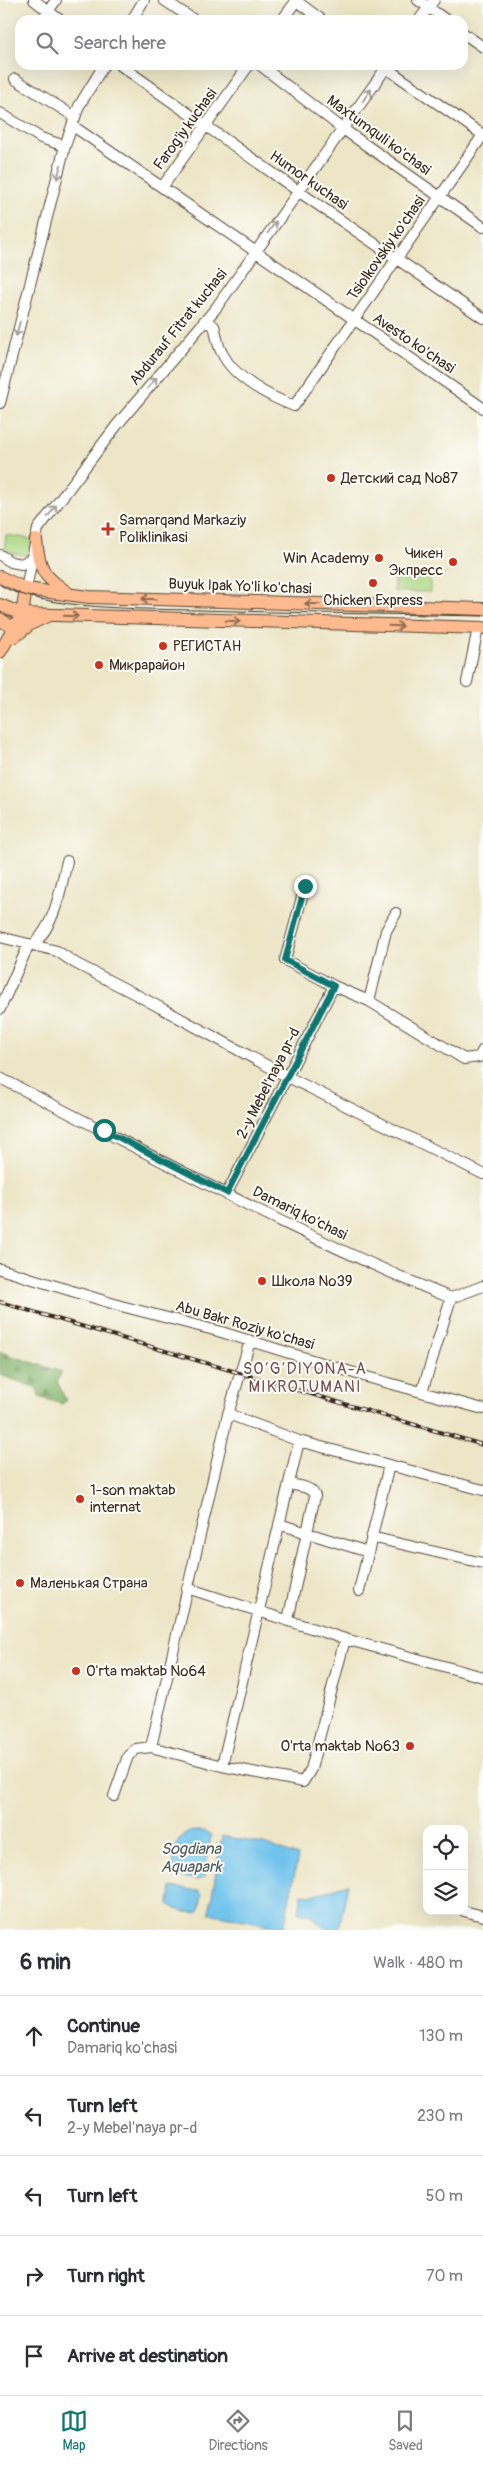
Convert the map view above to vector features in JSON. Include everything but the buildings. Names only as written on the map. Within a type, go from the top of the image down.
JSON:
[{"type":"main road","points":[[36,540],[40,567],[53,583],[70,595]]},
{"type":"main road","name":"Buyuk Ipak Yo'li ko'chasi","points":[[0,577],[26,589],[89,597],[483,609]]},
{"type":"main road","points":[[0,652],[22,614],[26,589]]},
{"type":"main road","points":[[0,605],[22,614],[480,628]]},
{"type":"main road","points":[[0,652],[25,627],[51,615]]},
{"type":"main road","points":[[0,619],[14,630]]},
{"type":"street","points":[[34,0],[53,15]]},
{"type":"street","points":[[45,15],[56,0]]},
{"type":"street","points":[[135,15],[144,0]]},
{"type":"street","points":[[164,0],[186,15]]},
{"type":"street","points":[[286,15],[296,0],[316,15]]},
{"type":"street","points":[[418,0],[431,4],[441,15]]},
{"type":"street","points":[[423,15],[431,4]]},
{"type":"street","points":[[468,36],[483,47]]},
{"type":"street","points":[[0,403],[65,146],[79,106],[101,70]]},
{"type":"street","name":"Humor kuchasi","points":[[127,70],[298,191],[483,318]]},
{"type":"street","name":"Farog'iy kuchasi","points":[[163,186],[246,70]]},
{"type":"street","name":"Maxtumquli ko'chasi","points":[[266,70],[343,129],[483,227]]},
{"type":"street","name":"Abdurauf Fitrat kuchasi","points":[[26,589],[38,529],[111,433],[216,308],[343,129],[382,70]]},
{"type":"street","points":[[391,70],[483,135]]},
{"type":"street","name":"Avesto ko'chasi","points":[[15,79],[254,253],[483,408]]},
{"type":"street","points":[[0,112],[41,138],[65,146]]},
{"type":"street","name":"Tsiolkovskiy ko'chasi","points":[[204,321],[214,326],[218,345],[227,362],[244,378],[275,399],[294,406],[483,135]]},
{"type":"street","points":[[0,555],[11,562],[22,564],[33,557]]},
{"type":"street","points":[[467,682],[480,628]]},
{"type":"street","points":[[0,1009],[31,945],[49,925],[58,900],[66,861]]},
{"type":"street","points":[[305,886],[285,960],[334,986],[368,1001],[464,1059],[479,1057],[483,1050]]},
{"type":"street","points":[[368,1001],[386,931],[396,913]]},
{"type":"street","points":[[0,937],[56,950],[75,963],[137,994],[288,1077],[483,1174]]},
{"type":"street","name":"2-y Mebel'naya pr-d","points":[[227,1193],[334,986]]},
{"type":"street","name":"Damariq ko'chasi","points":[[0,1078],[291,1226],[403,1279],[451,1298]]},
{"type":"street","name":"Abu Bakr Roziy ko'chasi","points":[[0,1269],[121,1306],[250,1341],[483,1409]]},
{"type":"street","points":[[422,1392],[451,1298],[483,1286]]},
{"type":"street","points":[[151,1748],[228,1414],[250,1341]]},
{"type":"street","points":[[228,1414],[299,1441],[483,1490]]},
{"type":"street","points":[[222,1766],[299,1441]]},
{"type":"street","points":[[358,1591],[389,1465]]},
{"type":"street","points":[[288,1620],[315,1496],[313,1491],[308,1488],[289,1484]]},
{"type":"street","points":[[279,1524],[368,1552]]},
{"type":"street","points":[[371,1537],[483,1563]]},
{"type":"street","points":[[187,1588],[345,1639],[483,1677]]},
{"type":"street","points":[[114,1796],[128,1756],[136,1749],[151,1748],[222,1766],[303,1782],[311,1769],[345,1639]]},
{"type":"street","points":[[468,1912],[483,1916]]},
{"type":"green space","points":[[6,535],[33,539],[27,556],[4,551]]},
{"type":"green space","points":[[430,574],[430,592],[394,592],[394,575]]},
{"type":"green space","points":[[0,1352],[62,1372],[57,1381],[66,1401],[62,1404],[39,1397],[37,1388],[0,1375]]},
{"type":"water","name":"Sogdiana Aquapark","points":[[193,1831],[204,1831],[211,1835],[205,1877],[199,1880],[176,1876],[172,1872],[178,1842],[186,1834]]},
{"type":"water","points":[[222,1836],[264,1844],[298,1856],[284,1928],[209,1913]]},
{"type":"water","points":[[348,1884],[339,1930],[327,1930],[309,1914],[299,1912],[302,1894],[313,1895]]},
{"type":"water","name":"Sogdiana Aquapark","points":[[171,1887],[199,1891],[202,1894],[199,1911],[183,1911],[169,1904]]},
{"type":"tram line","points":[[0,585],[18,593],[41,599],[67,604],[96,606],[152,609],[483,616]]},
{"type":"railway","points":[[0,1302],[483,1445]]},
{"type":"place","name":"Детский сад №87","points":[[331,478]]},
{"type":"place","name":"Samarqand Markaziy Poliklinikasi","points":[[108,529]]},
{"type":"place","name":"Win Academy","points":[[379,558]]},
{"type":"place","name":"Чикен Экпресс","points":[[453,562]]},
{"type":"place","name":"Chicken Express","points":[[373,583]]},
{"type":"place","name":"РЕГИСТАН","points":[[163,646]]},
{"type":"place","name":"Микрарайон","points":[[99,665]]},
{"type":"place","name":"Школа №39","points":[[262,1281]]},
{"type":"place","name":"1-son maktab internat","points":[[80,1499]]},
{"type":"place","name":"Маленькая Страна","points":[[20,1583]]},
{"type":"place","name":"O'rta maktab №64","points":[[76,1671]]},
{"type":"place","name":"O'rta maktab №63","points":[[410,1746]]},
{"type":"district","name":"SO‘G‘DIYONA-А MIKROTUMANI","points":[[305,1377]]},
{"type":"route","points":[[104,1130],[227,1193],[334,986],[285,960],[305,886]]}]
